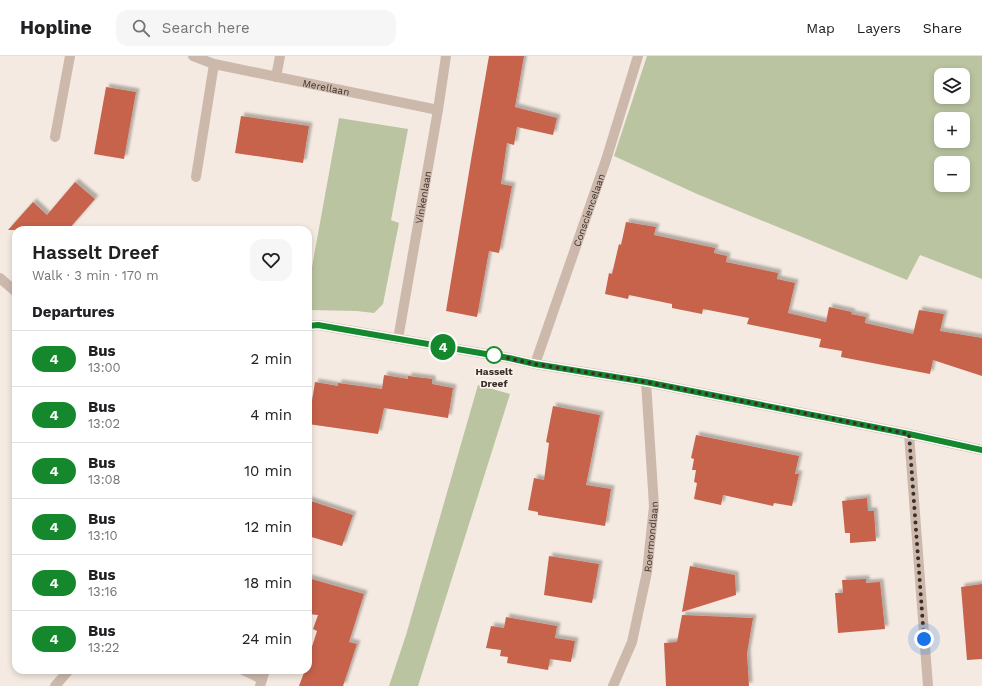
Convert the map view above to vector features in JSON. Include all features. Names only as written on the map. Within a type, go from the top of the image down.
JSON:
[{"type":"street","points":[[55,137],[70,56]]},
{"type":"street","name":"Merellaan","points":[[193,56],[214,64],[438,110]]},
{"type":"street","points":[[276,77],[280,56]]},
{"type":"street","name":"Vinkenlaan","points":[[398,339],[446,56]]},
{"type":"street","name":"Consciencelaan","points":[[535,364],[606,160],[638,56]]},
{"type":"street","points":[[196,177],[214,64]]},
{"type":"street","points":[[0,278],[12,288]]},
{"type":"street","points":[[312,326],[318,325],[509,358],[535,364],[646,382],[909,434],[982,450]]},
{"type":"street","name":"Roermondlaan","points":[[613,686],[632,642],[648,565],[654,506],[646,382]]},
{"type":"street","points":[[909,434],[928,686]]},
{"type":"street","points":[[55,686],[66,674]]},
{"type":"street","points":[[252,674],[262,678]]},
{"type":"green space","points":[[647,56],[982,56],[982,279],[920,255],[907,280],[697,194],[614,156]]},
{"type":"green space","points":[[339,118],[408,129],[391,220],[399,223],[383,304],[374,313],[312,310],[312,267]]},
{"type":"green space","points":[[478,385],[510,394],[418,686],[389,686],[406,635]]},
{"type":"building","points":[[489,56],[524,56],[515,107],[557,118],[553,135],[517,127],[514,145],[507,143],[501,184],[512,186],[499,253],[489,251],[477,317],[446,311]]},
{"type":"building","points":[[106,87],[136,92],[124,159],[94,154]]},
{"type":"building","points":[[241,116],[309,126],[303,163],[235,153]]},
{"type":"building","points":[[75,182],[95,199],[71,226],[12,226],[12,230],[8,230],[33,202],[47,215]]},
{"type":"building","points":[[626,222],[656,227],[654,235],[715,248],[714,253],[727,256],[726,262],[778,273],[777,279],[795,283],[788,313],[826,322],[829,307],[866,317],[865,323],[913,334],[919,310],[944,314],[940,331],[982,338],[982,376],[933,360],[930,374],[841,357],[842,351],[819,347],[821,339],[747,324],[749,318],[703,309],[702,314],[672,308],[672,304],[629,295],[628,299],[605,294],[609,273],[612,274]]},
{"type":"building","points":[[384,375],[408,379],[408,376],[432,379],[432,384],[453,388],[448,418],[384,408],[378,434],[312,425],[312,401],[315,382],[338,386],[338,383],[382,389]]},
{"type":"building","points":[[553,406],[600,415],[586,485],[611,489],[605,526],[538,515],[538,512],[528,510],[534,478],[544,480],[549,443],[546,442]]},
{"type":"building","points":[[696,435],[799,456],[795,474],[799,474],[792,506],[774,503],[773,506],[723,495],[721,505],[694,499],[697,483],[694,482],[696,470],[692,470],[694,459],[691,458]]},
{"type":"building","points":[[867,498],[868,511],[874,511],[876,541],[850,543],[850,533],[845,533],[842,501]]},
{"type":"building","points":[[312,501],[353,515],[342,546],[312,537]]},
{"type":"building","points":[[549,556],[599,564],[592,603],[544,595]]},
{"type":"building","points":[[690,566],[735,575],[736,595],[682,612]]},
{"type":"building","points":[[312,579],[364,594],[349,642],[357,644],[343,686],[299,686],[304,674],[312,674],[312,647],[317,631],[313,629],[318,615],[312,614]]},
{"type":"building","points":[[866,579],[866,583],[880,582],[885,629],[838,633],[835,593],[843,593],[842,580]]},
{"type":"building","points":[[982,584],[982,659],[967,660],[961,587]]},
{"type":"building","points":[[682,615],[753,618],[747,653],[749,686],[666,686],[664,643],[677,642]]},
{"type":"building","points":[[506,617],[557,626],[555,638],[575,641],[571,662],[550,659],[548,670],[507,663],[508,657],[500,656],[501,650],[486,648],[491,626],[504,628]]},
{"type":"bus line","name":"4","points":[[312,326],[318,325],[509,358],[535,364],[646,382],[909,434],[982,450]]},
{"type":"place","name":"Hasselt Dreef","points":[[494,355]]},
{"type":"route","points":[[494,355],[535,364],[646,382],[909,434],[924,639]]}]
